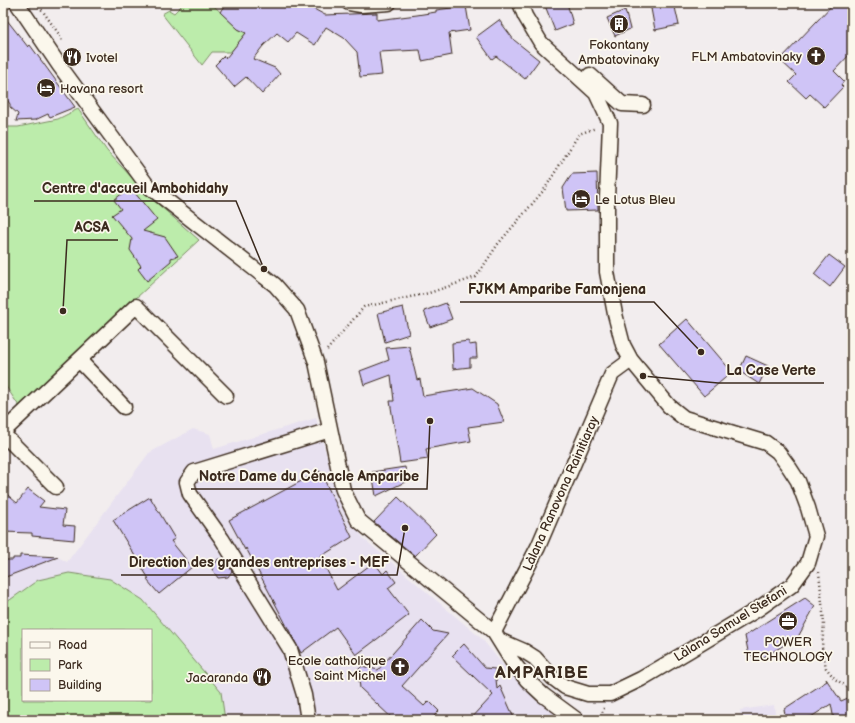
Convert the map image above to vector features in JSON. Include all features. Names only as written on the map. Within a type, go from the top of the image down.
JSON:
[{"type":"street","points":[[17,3],[59,65],[147,185],[276,285],[297,310],[316,362],[343,490],[358,520],[498,637],[512,661],[527,680],[543,696],[577,720]]},
{"type":"street","points":[[349,3],[361,5],[389,3]]},
{"type":"street","points":[[523,10],[622,104],[643,105]]},
{"type":"street","name":"Làlana Samuel Stefani","points":[[498,637],[535,658],[553,678],[565,687],[588,694],[610,694],[641,679],[758,609],[792,584],[808,562],[816,536],[798,481],[778,452],[766,443],[684,418],[669,406],[631,360],[623,345],[607,272],[607,198],[610,123],[596,93],[541,43],[523,10]]},
{"type":"street","points":[[56,487],[3,433],[136,306],[226,396]]},
{"type":"street","points":[[79,360],[124,407]]},
{"type":"street","name":"Làlana Ranovona Rainitiaray","points":[[498,637],[612,374],[631,360]]},
{"type":"street","points":[[308,720],[304,694],[290,649],[222,538],[190,494],[187,482],[194,472],[330,430]]},
{"type":"path","points":[[316,362],[364,307],[429,293],[476,277],[498,244],[544,190],[579,134],[610,123]]},
{"type":"path","points":[[820,581],[824,623],[822,647],[826,668],[835,679],[849,688]]},
{"type":"shaded area","points":[[316,418],[338,496],[354,525],[364,539],[482,639],[513,677],[561,720],[3,720],[4,578],[58,557],[67,562],[149,453],[193,429],[210,434],[214,449]]},
{"type":"shaded area","points":[[774,705],[776,720],[741,720],[740,710]]},
{"type":"green space","points":[[184,3],[211,3],[238,29],[246,33],[231,52],[212,52],[202,65],[162,14],[169,10],[174,13]]},
{"type":"green space","points":[[78,109],[107,151],[150,197],[199,240],[19,406],[3,382],[3,127],[18,127],[58,119]]},
{"type":"green space","points":[[69,573],[110,579],[143,600],[221,692],[225,720],[6,720],[3,717],[3,609],[7,602],[38,580]]},
{"type":"building","points":[[226,3],[298,3],[325,15],[377,13],[377,20],[417,15],[436,12],[436,10],[466,6],[470,30],[449,33],[452,55],[422,61],[420,50],[379,52],[382,75],[360,77],[357,52],[344,38],[326,27],[315,45],[296,33],[288,42],[277,33],[263,46],[253,59],[275,68],[280,74],[262,94],[246,77],[234,87],[215,65],[224,56],[226,58],[246,33],[238,29],[220,12]]},
{"type":"building","points":[[544,3],[567,3],[573,24],[555,31]]},
{"type":"building","points":[[650,3],[674,3],[679,25],[655,30]]},
{"type":"building","name":"FLM Ambatovinaky","points":[[834,3],[845,3],[852,9],[852,52],[834,71],[844,81],[841,85],[843,87],[824,107],[810,94],[806,98],[789,82],[796,75],[780,60]]},
{"type":"building","name":"Fokontany Ambatovinaky","points":[[625,10],[630,29],[615,36],[607,18]]},
{"type":"building","points":[[3,15],[28,47],[30,45],[75,107],[50,117],[48,114],[35,120],[16,121],[18,114],[10,107],[10,104],[3,94]]},
{"type":"building","points":[[499,20],[514,40],[539,60],[525,79],[496,56],[492,59],[476,37]]},
{"type":"building","name":"Le Lotus Bleu","points":[[597,173],[598,210],[566,211],[563,188],[572,174]]},
{"type":"building","points":[[130,187],[157,220],[143,231],[165,237],[178,256],[171,258],[171,261],[147,281],[138,269],[141,266],[130,250],[132,239],[112,215],[121,209],[114,200]]},
{"type":"building","points":[[829,255],[845,267],[830,287],[814,274]]},
{"type":"building","points":[[446,303],[452,319],[430,327],[424,311]]},
{"type":"building","points":[[403,307],[409,334],[385,342],[378,313]]},
{"type":"building","points":[[687,319],[732,372],[704,396],[659,344]]},
{"type":"building","points":[[469,341],[469,345],[476,344],[477,358],[470,358],[470,367],[453,369],[452,343]]},
{"type":"building","points":[[409,346],[417,380],[420,379],[423,396],[473,388],[497,404],[504,422],[468,427],[471,441],[426,449],[428,459],[400,463],[390,401],[394,401],[391,375],[364,385],[360,371],[389,360],[386,348]]},
{"type":"building","points":[[746,356],[768,366],[759,384],[739,371]]},
{"type":"building","points":[[405,467],[407,481],[376,496],[372,472]]},
{"type":"building","points":[[320,471],[352,537],[320,557],[337,590],[374,562],[383,574],[387,570],[396,582],[388,588],[409,615],[356,655],[336,627],[301,653],[246,548],[245,550],[229,520]]},
{"type":"building","points":[[28,489],[44,501],[39,507],[65,510],[63,525],[75,526],[74,540],[32,536],[32,533],[3,532],[3,491],[17,503]]},
{"type":"building","points":[[150,497],[175,539],[171,541],[192,567],[159,594],[147,580],[149,579],[113,520]]},
{"type":"building","points":[[398,497],[436,534],[415,556],[374,522]]},
{"type":"building","points":[[20,555],[58,557],[3,578],[3,560],[20,558]]},
{"type":"building","points":[[218,559],[225,560],[232,571],[228,577],[218,578],[212,569]]},
{"type":"building","name":"POWER TECHNOLOGY","points":[[805,598],[815,606],[798,637],[757,661],[748,651],[745,636]]},
{"type":"building","name":"Ecole catholique Saint Michel","points":[[422,620],[433,631],[448,634],[402,686],[424,706],[429,701],[439,711],[430,720],[394,720],[360,688],[358,670],[362,666],[378,670]]},
{"type":"building","points":[[464,644],[485,668],[495,669],[497,689],[500,686],[515,720],[470,720],[493,695],[452,656]]},
{"type":"building","points":[[826,679],[841,701],[848,698],[852,707],[852,720],[834,720],[831,704],[811,717],[786,720],[784,709],[827,681]]},
{"type":"place","name":"Fokontany Ambatovinaky","points":[[619,24]]},
{"type":"place","name":"FLM Ambatovinaky","points":[[816,56]]},
{"type":"place","name":"Ivotel","points":[[72,57]]},
{"type":"place","name":"Havana resort","points":[[46,88]]},
{"type":"place","name":"Le Lotus Bleu","points":[[581,199]]},
{"type":"place","name":"Centre d'accueil Ambohidahy","points":[[264,269]]},
{"type":"place","name":"ACSA","points":[[63,311]]},
{"type":"place","name":"FJKM Amparibe Famonjena","points":[[701,352]]},
{"type":"place","name":"La Case Verte","points":[[643,376]]},
{"type":"place","name":"Notre Dame du Cénacle Amparibe","points":[[430,421]]},
{"type":"place","name":"Direction des grandes entreprises - MEF","points":[[405,528]]},
{"type":"place","name":"POWER TECHNOLOGY","points":[[788,621]]},
{"type":"place","name":"Ecole catholique Saint Michel","points":[[400,667]]},
{"type":"place","name":"Jacaranda","points":[[262,677]]},
{"type":"district","name":"AMPARIBE","points":[[542,672]]}]
